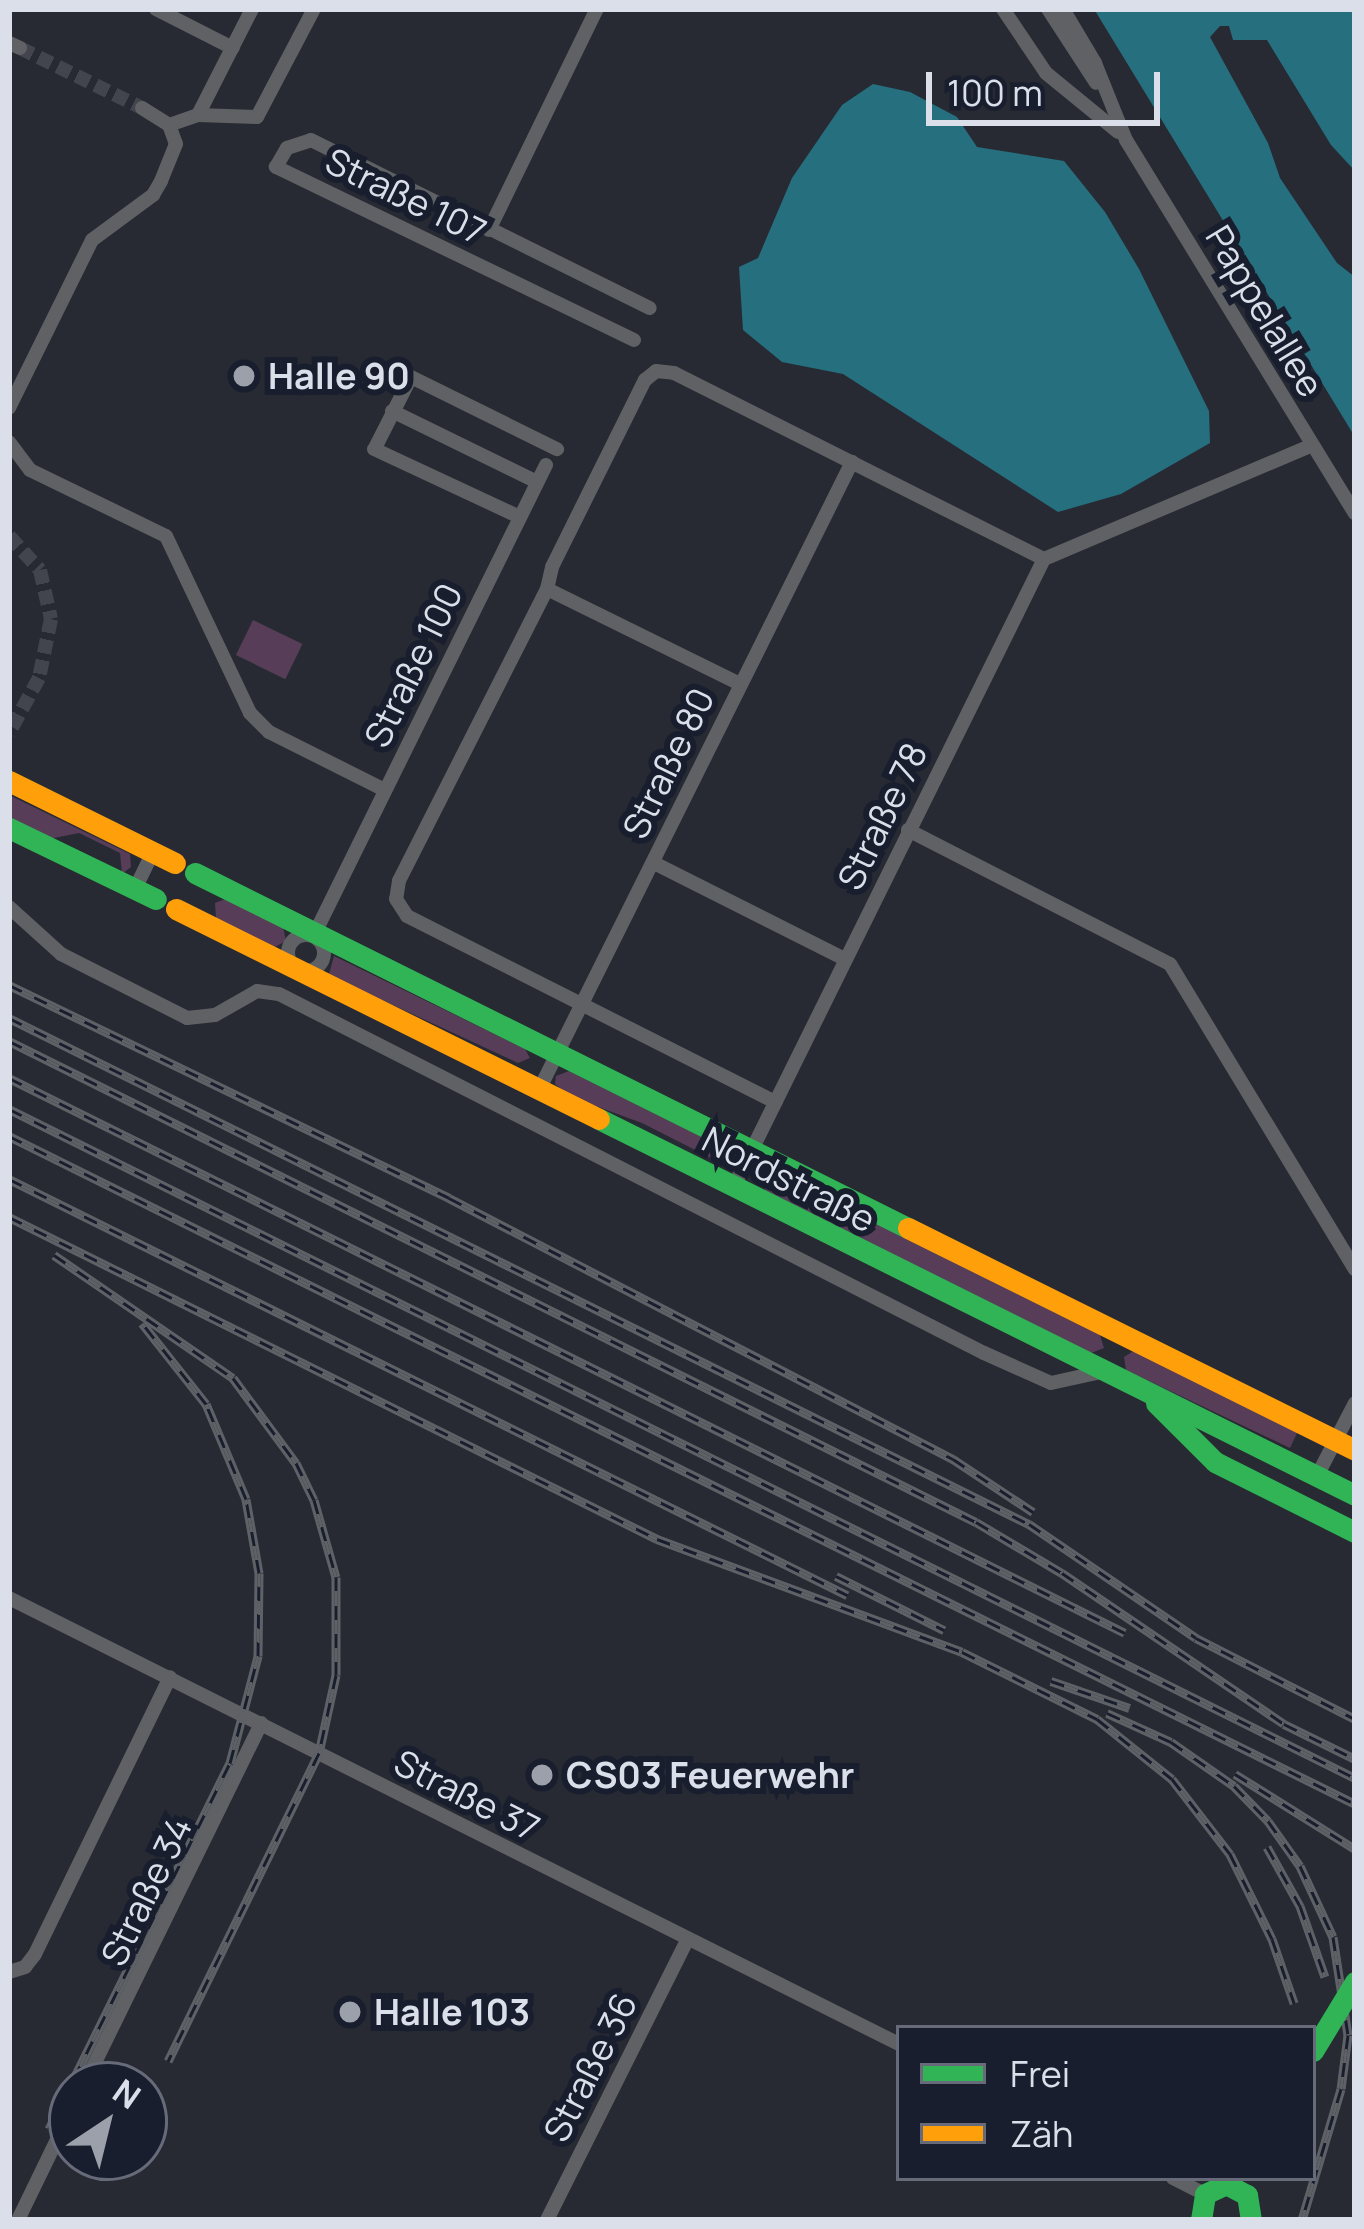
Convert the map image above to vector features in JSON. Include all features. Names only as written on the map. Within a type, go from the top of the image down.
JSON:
[{"type":"street","points":[[156,9],[233,48]]},
{"type":"street","points":[[198,115],[252,9]]},
{"type":"street","points":[[169,125],[198,115],[248,121],[261,110],[314,9]]},
{"type":"street","points":[[489,230],[597,9]]},
{"type":"street","name":"Pappelallee","points":[[1003,9],[1045,71],[1126,140]]},
{"type":"street","points":[[1048,9],[1109,103]]},
{"type":"street","name":"Pappelallee","points":[[1063,9],[1095,63],[1126,140],[1355,513]]},
{"type":"street","points":[[1045,71],[1056,70],[1067,61],[1071,46]]},
{"type":"street","points":[[9,408],[100,230],[153,195],[176,144],[169,125],[142,108]]},
{"type":"street","name":"Straße 107","points":[[634,340],[276,167],[287,148],[311,140],[650,308]]},
{"type":"street","points":[[776,1102],[407,916],[396,899],[399,881],[547,589],[552,568],[645,380],[656,371],[674,373],[1044,559],[1312,445]]},
{"type":"street","points":[[520,517],[375,447],[392,411],[412,377],[557,449]]},
{"type":"street","points":[[392,411],[537,482]]},
{"type":"street","points":[[9,442],[30,470],[166,536],[250,713],[269,732],[385,790]]},
{"type":"street","name":"Straße 80","points":[[538,1090],[851,462]]},
{"type":"street","name":"Straße 100","points":[[315,933],[545,465]]},
{"type":"street","name":"Straße 78","points":[[733,1188],[1044,559]]},
{"type":"street","points":[[547,589],[740,684]]},
{"type":"street","name":"Nordstraße","points":[[9,781],[1345,1445]]},
{"type":"street","name":"Nordstraße","points":[[9,828],[1355,1495]]},
{"type":"street","points":[[908,830],[1170,964],[1355,1269]]},
{"type":"street","points":[[135,889],[153,852]]},
{"type":"street","points":[[653,862],[845,959]]},
{"type":"street","points":[[176,909],[194,872]]},
{"type":"street","points":[[9,907],[61,954],[187,1018],[215,1016],[257,991],[279,994],[984,1353],[1051,1383],[1106,1371]]},
{"type":"street","points":[[315,933],[322,946],[321,962],[298,971],[290,948],[303,934],[315,933]]},
{"type":"street","points":[[1143,1390],[1215,1462],[1355,1532]]},
{"type":"street","points":[[1317,1476],[1345,1445],[1355,1402]]},
{"type":"street","name":"Straße 37","points":[[9,1598],[896,2043]]},
{"type":"street","points":[[9,1972],[25,1967],[35,1954],[170,1677]]},
{"type":"street","name":"Straße 34","points":[[96,2061],[262,1723]]},
{"type":"street","name":"Straße 36","points":[[547,2220],[687,1940]]},
{"type":"street","points":[[1316,2046],[1355,1982]]},
{"type":"street","points":[[18,2220],[48,2158]]},
{"type":"street","points":[[1179,2181],[1205,2194]]},
{"type":"street","points":[[1201,2220],[1205,2194],[1218,2185],[1236,2182],[1247,2194],[1254,2219]]},
{"type":"shaded area","points":[[253,620],[302,644],[285,679],[236,655]]},
{"type":"shaded area","points":[[9,795],[130,854],[131,867],[122,874],[120,853],[79,833],[49,839],[9,819]]},
{"type":"shaded area","points":[[225,899],[283,927],[286,941],[273,948],[216,918],[215,903]]},
{"type":"shaded area","points":[[334,956],[525,1049],[530,1058],[518,1063],[352,986],[329,974]]},
{"type":"shaded area","points":[[569,1071],[722,1147],[726,1156],[715,1160],[642,1123],[571,1097],[555,1084],[556,1076]]},
{"type":"shaded area","points":[[773,1169],[1099,1332],[1104,1348],[1091,1353],[766,1191],[760,1180]]},
{"type":"shaded area","points":[[1135,1350],[1298,1431],[1290,1448],[1126,1370],[1124,1357]]},
{"type":"water","points":[[1094,9],[1355,9],[1355,171],[1331,145],[1267,40],[1233,40],[1229,26],[1220,26],[1210,37],[1268,143],[1280,178],[1337,263],[1355,277],[1355,437]]},
{"type":"water","points":[[873,84],[910,92],[957,117],[977,147],[1064,161],[1105,212],[1139,269],[1209,411],[1210,443],[1121,494],[1058,512],[843,374],[782,362],[743,330],[739,267],[758,258],[792,178],[842,105]]},
{"type":"tunnel","points":[[20,48],[142,108]]},
{"type":"tunnel","points":[[9,536],[40,570],[51,619],[39,678],[9,733]]},
{"type":"railway","points":[[9,985],[449,1198],[953,1459],[1033,1512]]},
{"type":"railway","points":[[9,1018],[1029,1524],[1196,1638],[1355,1719]]},
{"type":"railway","points":[[9,1041],[976,1522],[1062,1573],[1284,1724],[1355,1759]]},
{"type":"railway","points":[[9,1078],[1125,1633]]},
{"type":"railway","points":[[9,1109],[1355,1778]]},
{"type":"railway","points":[[9,1136],[1355,1804]]},
{"type":"railway","points":[[9,1179],[847,1595]]},
{"type":"railway","points":[[9,1217],[657,1539],[962,1652],[1097,1719],[1172,1779],[1230,1854],[1272,1939],[1294,2003]]},
{"type":"railway","points":[[54,1255],[233,1378],[296,1463],[314,1500],[336,1577],[336,1675],[319,1753],[168,2061]]},
{"type":"railway","points":[[83,2061],[230,1763],[258,1656],[259,1573],[246,1499],[206,1404],[142,1323]]},
{"type":"railway","points":[[836,1576],[944,1630]]},
{"type":"railway","points":[[1051,1681],[1130,1708]]},
{"type":"railway","points":[[1107,1713],[1171,1742],[1234,1786],[1268,1821],[1300,1866],[1333,1937],[1348,2035],[1341,2089],[1316,2173]]},
{"type":"railway","points":[[1235,1774],[1355,1849]]},
{"type":"railway","points":[[1267,1847],[1300,1906],[1325,1977]]},
{"type":"railway","points":[[1302,2220],[1314,2181]]},
{"type":"traffic: fast","points":[[9,828],[156,899]]},
{"type":"traffic: fast","points":[[195,873],[908,1228]]},
{"type":"traffic: fast","points":[[599,1119],[1355,1495]]},
{"type":"traffic: fast","points":[[1156,1403],[1215,1462],[1355,1532]]},
{"type":"traffic: fast","points":[[1316,2046],[1355,1982]]},
{"type":"traffic: fast","points":[[1201,2220],[1205,2194],[1226,2184],[1247,2195],[1251,2220]]},
{"type":"traffic: slow","points":[[9,781],[175,863]]},
{"type":"traffic: slow","points":[[176,909],[599,1119]]},
{"type":"traffic: slow","points":[[908,1228],[1355,1450]]},
{"type":"place","name":"Halle 90","points":[[244,376]]},
{"type":"place","name":"CS03 Feuerwehr","points":[[542,1775]]},
{"type":"place","name":"Halle 103","points":[[350,2012]]}]
